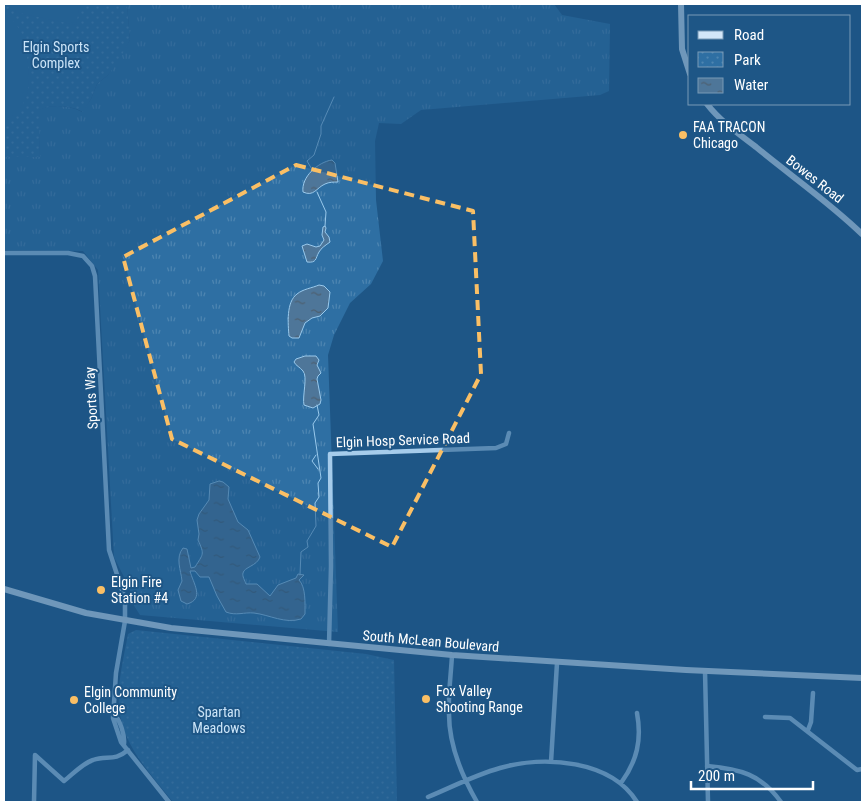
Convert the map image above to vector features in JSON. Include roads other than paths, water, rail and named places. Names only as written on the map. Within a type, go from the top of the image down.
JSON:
[{"type":"main road","points":[[681,4],[682,49],[688,68]]},
{"type":"main road","name":"Bowes Road","points":[[708,105],[722,120],[796,178],[862,234]]},
{"type":"main road","name":"South McLean Boulevard","points":[[4,589],[86,614],[171,628],[452,655],[705,671],[862,678]]},
{"type":"street","name":"Sports Way","points":[[4,253],[68,253],[84,256],[92,266],[95,276],[109,550],[125,599],[125,621],[116,673],[113,718],[120,742],[124,744],[141,769],[169,802]]},
{"type":"street","name":"Elgin Hosp Service Road","points":[[329,644],[331,566],[330,454],[496,448],[506,444],[509,433]]},
{"type":"street","points":[[452,655],[449,695],[450,724],[456,754],[465,780],[477,802]]},
{"type":"street","points":[[551,762],[557,662]]},
{"type":"street","points":[[705,671],[708,802]]},
{"type":"street","points":[[808,730],[813,693]]},
{"type":"street","points":[[621,783],[633,764],[638,749],[640,734],[637,713]]},
{"type":"street","points":[[765,717],[790,718],[808,730],[857,770],[862,769]]},
{"type":"street","points":[[34,802],[35,755],[64,782],[92,760],[115,758],[128,750]]},
{"type":"street","points":[[428,797],[465,780],[507,766],[551,762],[591,769],[606,774],[621,783],[637,802]]},
{"type":"street","points":[[707,766],[729,768],[753,776],[767,786],[781,802]]},
{"type":"water","points":[[332,160],[335,163],[338,182],[327,183],[312,193],[303,192],[305,181],[312,171],[321,164]]},
{"type":"water","points":[[325,226],[325,232],[330,242],[321,249],[314,261],[307,262],[302,246],[307,244],[316,247],[320,246],[324,240],[322,235],[323,227]]},
{"type":"water","points":[[319,285],[324,286],[330,292],[328,308],[320,316],[312,318],[305,323],[299,338],[292,338],[289,336],[288,314],[293,298],[299,292]]},
{"type":"water","points":[[305,356],[316,356],[319,360],[317,365],[321,373],[317,379],[321,400],[320,404],[313,408],[304,405],[304,374],[294,362],[296,359]]},
{"type":"water","points":[[219,481],[229,487],[228,499],[238,522],[248,530],[260,557],[244,571],[243,576],[246,584],[257,584],[270,596],[278,585],[296,578],[298,574],[304,575],[299,580],[303,587],[305,601],[305,614],[301,619],[278,619],[254,613],[233,614],[226,612],[209,577],[200,577],[195,571],[190,571],[197,595],[192,602],[187,604],[181,601],[178,590],[182,581],[179,556],[183,548],[187,549],[191,568],[195,567],[201,557],[202,549],[198,540],[197,520],[209,500],[210,484]]},
{"type":"waterway","points":[[313,171],[307,161],[314,155],[321,134],[321,126],[334,97]]},
{"type":"waterway","points":[[317,192],[326,212],[325,226]]},
{"type":"waterway","points":[[300,575],[301,552],[308,547],[307,541],[316,526],[315,503],[319,497],[318,483],[321,478],[313,424],[319,415],[317,405]]},
{"type":"waterway","points":[[316,455],[312,461],[318,469]]},
{"type":"place","name":"FAA TRACON Chicago","points":[[683,135]]},
{"type":"place","name":"Elgin Fire Station #4","points":[[101,590]]},
{"type":"place","name":"Fox Valley Shooting Range","points":[[426,699]]},
{"type":"place","name":"Elgin Community College","points":[[74,700]]},
{"type":"park label","name":"Elgin Sports Complex","points":[[56,56]]},
{"type":"park label","name":"Spartan Meadows","points":[[219,720]]}]
